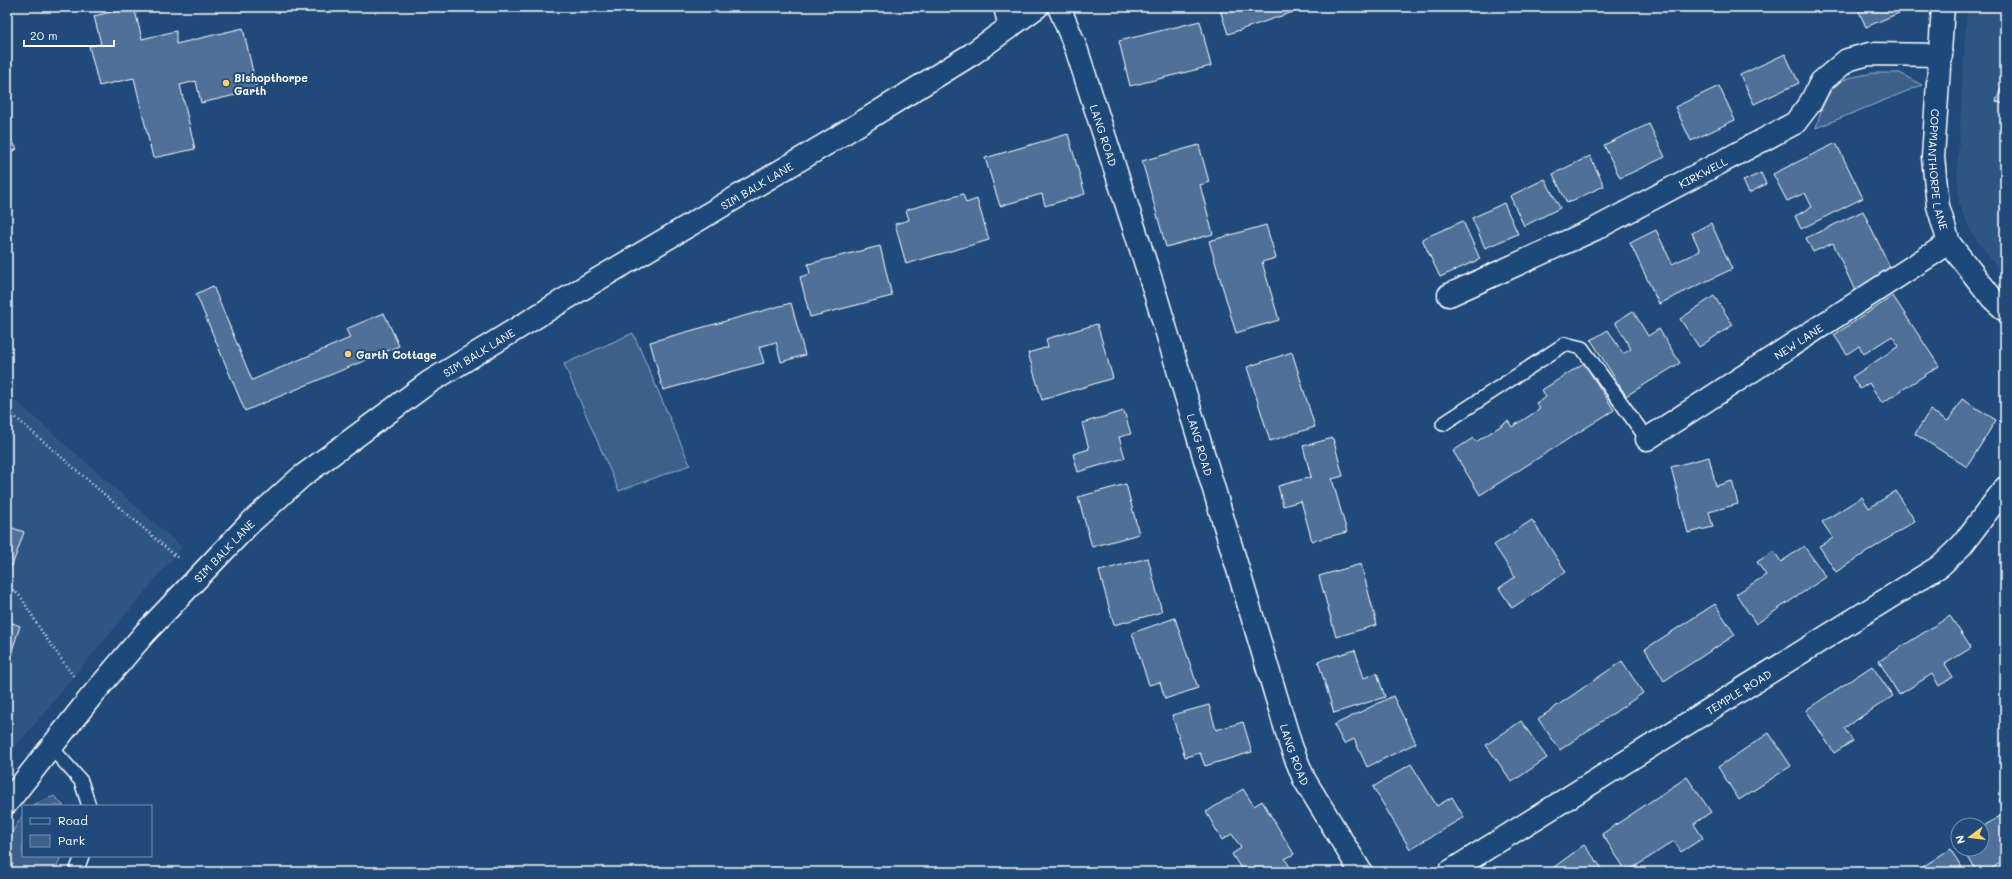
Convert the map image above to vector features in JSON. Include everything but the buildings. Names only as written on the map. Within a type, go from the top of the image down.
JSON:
[{"type":"street","name":"SIM BALK LANE","points":[[7,803],[90,698],[145,633],[250,524],[301,478],[428,383],[834,140],[972,54],[1008,17],[1038,7]]},
{"type":"street","name":"LANG ROAD","points":[[1059,7],[1076,48],[1152,283],[1291,746],[1304,779],[1360,872]]},
{"type":"street","name":"COPMANTHORPE LANE","points":[[1943,7],[1933,157],[1938,206],[1949,243],[1992,298],[2005,310]]},
{"type":"street","name":"KIRKWELL","points":[[1449,295],[1595,229],[1795,123],[1811,102],[1821,82],[1847,60],[1869,54],[1941,55]]},
{"type":"street","name":"NEW LANE","points":[[1647,440],[1949,243]]},
{"type":"street","name":"TEMPLE ROAD","points":[[1450,872],[1940,566],[1962,545],[2005,488]]},
{"type":"lane","points":[[1443,424],[1566,344],[1582,348],[1647,440]]},
{"type":"lane","points":[[51,747],[82,781],[89,805]]},
{"type":"lane","points":[[76,872],[82,857]]},
{"type":"path","points":[[7,410],[199,576]]},
{"type":"path","points":[[7,585],[21,597],[42,632],[90,698]]},
{"type":"shaded area","points":[[1967,7],[2005,7],[2005,278],[1971,232],[1959,205],[1957,174]]},
{"type":"shaded area","points":[[7,393],[182,547],[7,757]]},
{"type":"green space","points":[[1873,73],[1900,73],[1922,85],[1816,128],[1829,93],[1839,83],[1852,77]]},
{"type":"green space","points":[[633,333],[690,465],[619,491],[564,364]]},
{"type":"green space","points":[[54,796],[63,805],[33,805]]},
{"type":"green space","points":[[22,817],[22,857],[61,857],[55,872],[7,872],[7,840]]},
{"type":"place","name":"Bishopthorpe Garth","points":[[226,83]]},
{"type":"place","name":"Garth Cottage","points":[[348,354]]}]
